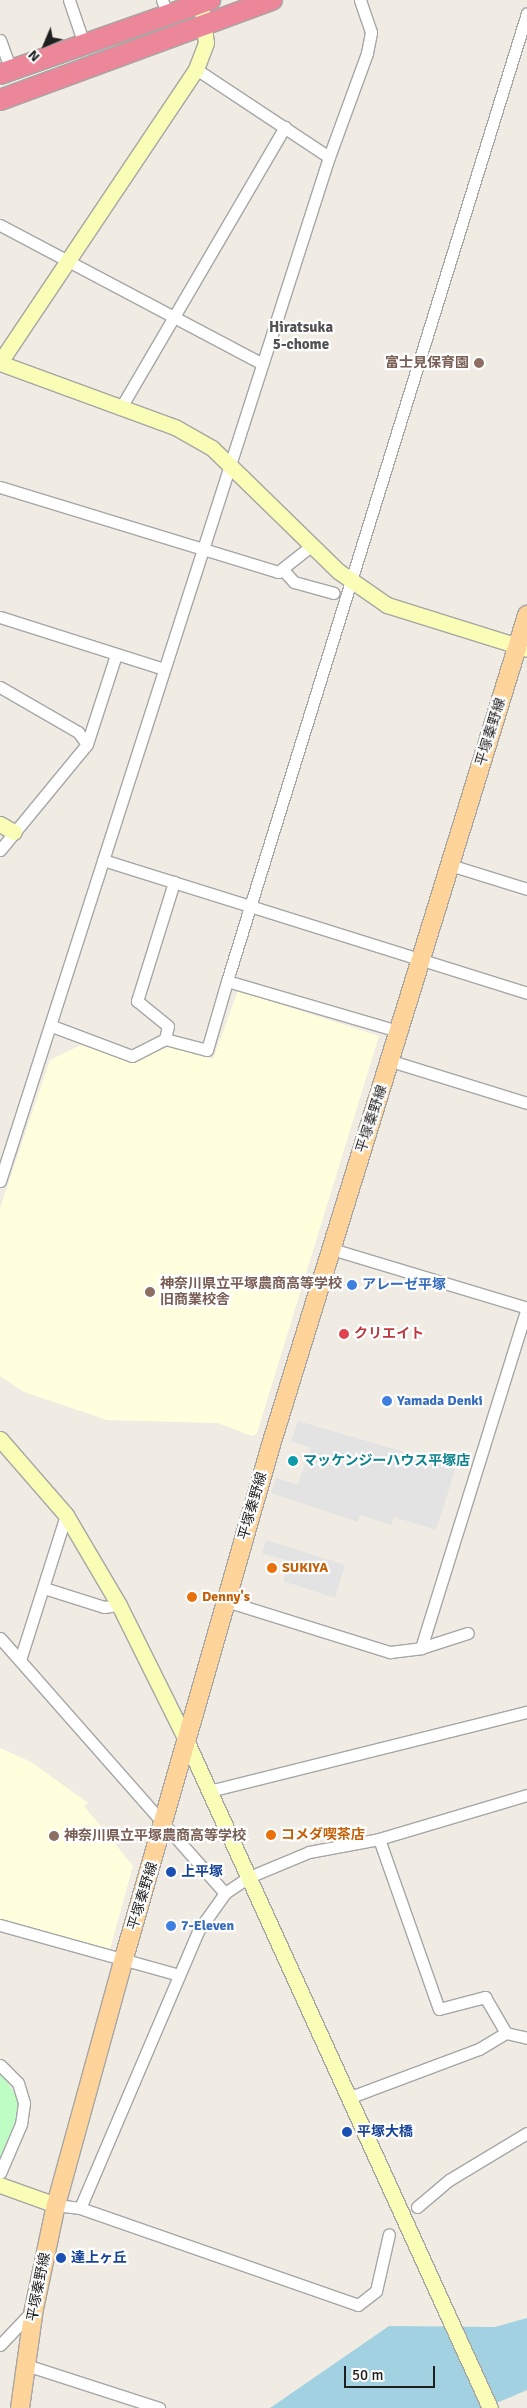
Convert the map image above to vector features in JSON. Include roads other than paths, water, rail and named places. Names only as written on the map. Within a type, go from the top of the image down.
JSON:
[{"type":"highway","points":[[0,100],[272,0]]},
{"type":"highway","points":[[5,72],[84,44],[165,8],[206,2]]},
{"type":"main road","name":"平塚秦野線","points":[[20,2408],[34,2309],[56,2206],[124,1958],[164,1828],[186,1740],[226,1601],[391,1061],[420,959],[522,648],[527,615]]},
{"type":"street","points":[[69,0],[84,44]]},
{"type":"street","points":[[0,1181],[52,1026],[103,860],[329,157],[367,53],[371,32],[360,0]]},
{"type":"street","points":[[206,2],[206,43],[196,69],[0,362],[120,409],[175,428],[230,464],[311,546],[351,582],[387,605],[522,648]]},
{"type":"street","points":[[52,1026],[132,1056],[165,1038],[206,1050],[527,13]]},
{"type":"street","points":[[0,40],[5,72]]},
{"type":"street","points":[[196,69],[329,157]]},
{"type":"street","points":[[120,409],[285,127]]},
{"type":"street","points":[[0,225],[172,318],[262,364]]},
{"type":"street","points":[[0,486],[202,550],[284,571],[294,582],[334,593]]},
{"type":"street","points":[[284,571],[311,546]]},
{"type":"street","points":[[0,617],[164,670]]},
{"type":"street","points":[[0,850],[86,744],[116,655]]},
{"type":"street","points":[[0,688],[78,732],[86,744]]},
{"type":"street","points":[[0,824],[14,832]]},
{"type":"street","points":[[103,860],[527,993]]},
{"type":"street","points":[[450,865],[527,889]]},
{"type":"street","points":[[165,1038],[168,1026],[137,1002],[174,882]]},
{"type":"street","points":[[227,981],[398,1031]]},
{"type":"street","points":[[391,1061],[527,1102]]},
{"type":"street","points":[[332,1249],[527,1308],[421,1648]]},
{"type":"street","points":[[0,1439],[66,1515],[119,1605],[186,1740],[490,2408]]},
{"type":"street","points":[[20,1660],[66,1515]]},
{"type":"street","points":[[44,1588],[104,1607],[119,1605]]},
{"type":"street","points":[[226,1601],[390,1652],[421,1648],[468,1633]]},
{"type":"street","points":[[0,1638],[164,1828],[225,1894]]},
{"type":"street","points":[[209,1791],[527,1712]]},
{"type":"street","points":[[80,2208],[198,1931],[225,1894],[249,1877],[309,1852],[379,1839],[527,1795]]},
{"type":"street","points":[[379,1839],[439,2009],[486,1996],[506,2033]]},
{"type":"street","points":[[0,1926],[124,1958],[179,1975]]},
{"type":"street","points":[[348,2098],[478,2049],[506,2033],[527,2038]]},
{"type":"street","points":[[0,2065],[18,2083],[24,2102],[21,2124],[0,2173]]},
{"type":"street","points":[[417,2207],[450,2180],[527,2134]]},
{"type":"street","points":[[0,2186],[56,2206],[80,2208],[358,2305],[376,2291],[388,2234]]},
{"type":"street","points":[[0,2345],[34,2309]]},
{"type":"street","points":[[26,2365],[159,2408]]},
{"type":"water","points":[[527,2318],[527,2390],[485,2408],[270,2408],[389,2326],[495,2327]]},
{"type":"place","name":"富士見保育園","points":[[479,363]]},
{"type":"place","name":"アレーゼ平塚","points":[[352,1285]]},
{"type":"place","name":"神奈川県立平塚農商高等学校 旧商業校舎","points":[[150,1292]]},
{"type":"place","name":"クリエイト","points":[[344,1334]]},
{"type":"place","name":"Yamada Denki","points":[[387,1401]]},
{"type":"place","name":"マッケンジーハウス平塚店","points":[[293,1461]]},
{"type":"place","name":"SUKIYA","points":[[272,1568]]},
{"type":"place","name":"Denny's","points":[[192,1597]]},
{"type":"place","name":"コメダ喫茶店","points":[[271,1835]]},
{"type":"place","name":"神奈川県立平塚農商高等学校","points":[[54,1836]]},
{"type":"place","name":"上平塚","points":[[171,1872]]},
{"type":"place","name":"7-Eleven","points":[[171,1926]]},
{"type":"place","name":"平塚大橋","points":[[347,2132]]},
{"type":"place","name":"達上ヶ丘","points":[[61,2258]]},
{"type":"district","name":"Hiratsuka 5-chome","points":[[301,336]]}]
